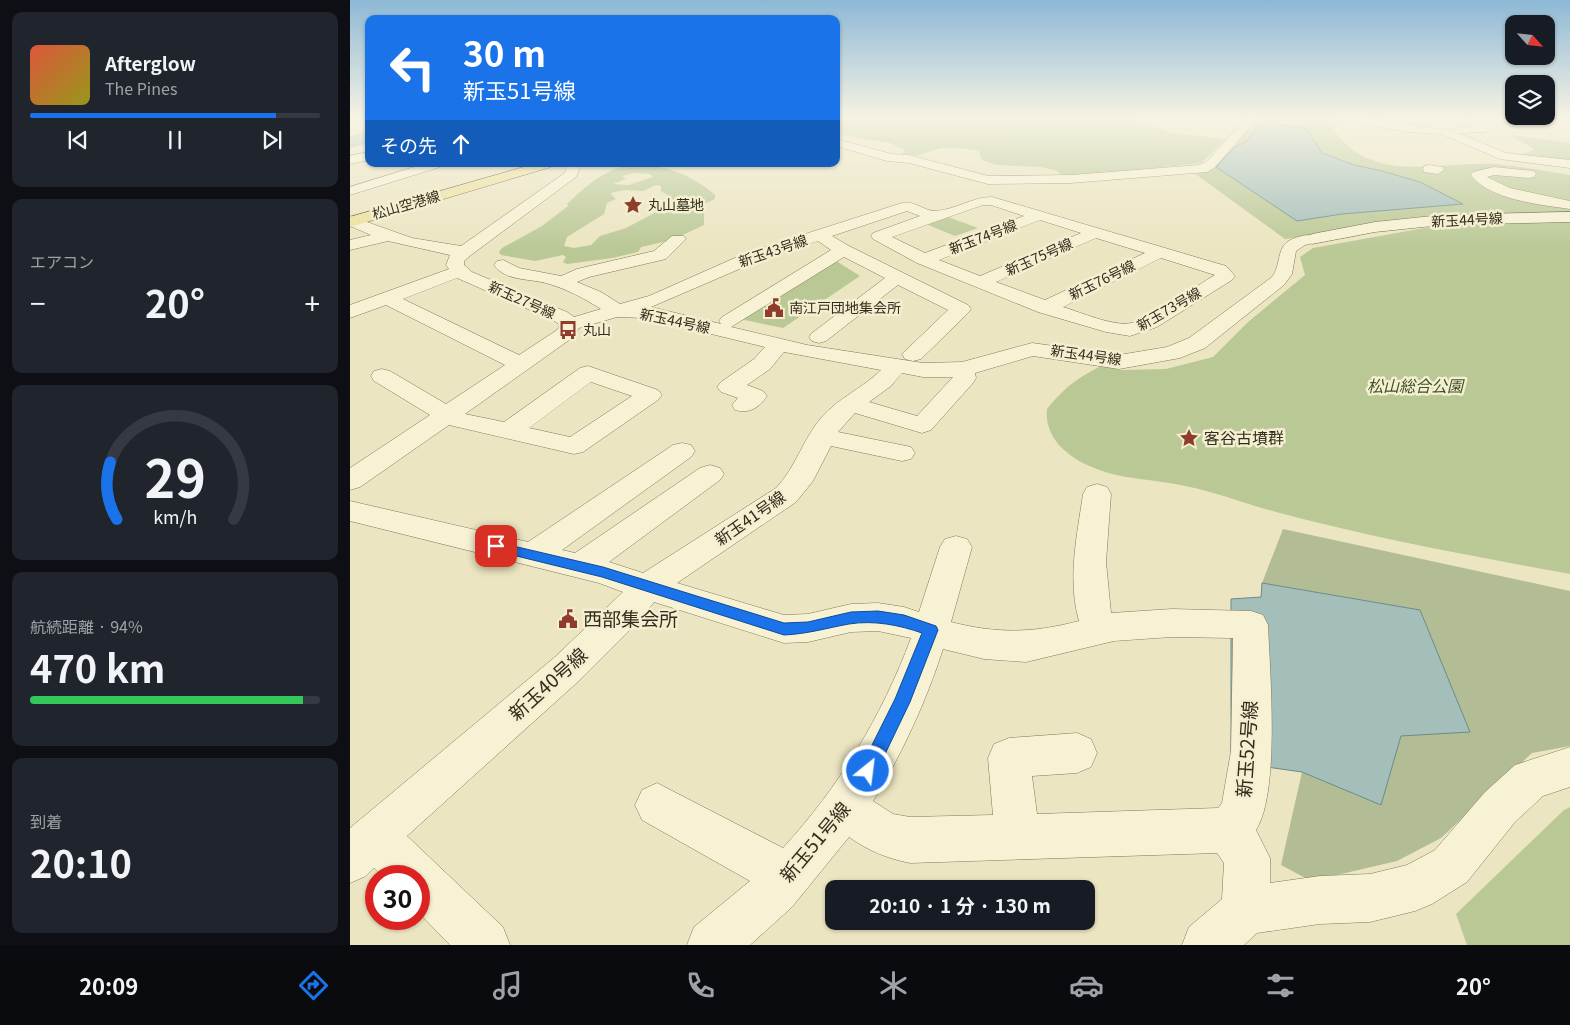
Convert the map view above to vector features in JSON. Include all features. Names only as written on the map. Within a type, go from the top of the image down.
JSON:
[{"type":"main road","name":"松山空港線","points":[[350,220],[518,167]]},
{"type":"main road","name":"松山空港線","points":[[350,220],[537,167]]},
{"type":"street","points":[[902,161],[1063,207]]},
{"type":"street","points":[[917,161],[988,180],[1071,179],[1202,169],[1214,161]]},
{"type":"street","points":[[1546,161],[1570,164]]},
{"type":"street","points":[[350,179],[393,167]]},
{"type":"street","points":[[350,191],[426,167]]},
{"type":"street","points":[[350,312],[459,271],[455,265],[456,259],[570,174],[572,167]]},
{"type":"street","points":[[1542,176],[1494,171],[1478,175],[1486,183],[1519,195],[1570,205]]},
{"type":"street","points":[[960,188],[977,182]]},
{"type":"street","points":[[350,199],[390,187]]},
{"type":"street","name":"新玉43号線","points":[[571,324],[656,300],[752,257],[934,197]]},
{"type":"street","name":"新玉73号線","points":[[987,200],[1220,270],[1226,276],[1136,329],[1128,331],[1104,327],[1045,308],[925,259],[891,244],[879,236],[934,216],[987,200]]},
{"type":"street","points":[[907,206],[934,216]]},
{"type":"street","name":"新玉74号線","points":[[925,259],[1040,215]]},
{"type":"street","name":"新玉44号線","points":[[619,312],[645,312],[779,345],[905,360],[924,370],[962,369],[1032,349],[1056,351],[1113,364],[1172,353],[1197,343],[1284,275],[1289,246],[1293,243],[1376,227],[1442,220],[1570,217]]},
{"type":"street","points":[[350,220],[392,235],[438,248],[465,251]]},
{"type":"street","name":"新玉75号線","points":[[982,282],[1096,232]]},
{"type":"street","points":[[350,245],[392,235]]},
{"type":"street","points":[[819,337],[897,277],[843,250],[820,235]]},
{"type":"street","points":[[561,283],[583,274],[660,256],[678,239]]},
{"type":"street","points":[[729,321],[843,250]]},
{"type":"street","name":"新玉76号線","points":[[1045,308],[1159,252]]},
{"type":"street","points":[[503,265],[521,274],[545,277],[594,296],[619,312]]},
{"type":"street","name":"新玉27号線","points":[[350,481],[565,334],[571,324],[560,316],[459,271]]},
{"type":"street","name":"新玉41号線","points":[[647,587],[786,495],[799,481],[830,423],[850,404],[883,381],[961,308],[897,277]]},
{"type":"street","points":[[387,298],[520,364]]},
{"type":"street","points":[[744,405],[755,396],[729,387],[762,364],[779,345]]},
{"type":"street","points":[[850,404],[922,425],[965,378],[962,369]]},
{"type":"street","points":[[382,376],[442,411],[446,417],[574,446],[650,395],[588,373],[509,431]]},
{"type":"street","points":[[822,436],[902,453]]},
{"type":"street","points":[[533,555],[682,451]]},
{"type":"street","points":[[579,567],[710,474]]},
{"type":"street","points":[[1097,494],[1089,567],[1090,597],[1099,629]]},
{"type":"street","points":[[350,511],[579,567],[784,629],[808,628],[851,618],[878,617],[904,621],[931,630]]},
{"type":"street","name":"新玉51号線","points":[[712,945],[774,891],[816,845],[844,808],[875,758],[902,702],[931,630],[956,547]]},
{"type":"street","name":"新玉40号線","points":[[362,848],[568,668],[608,630],[647,587]]},
{"type":"street","name":"新玉52号線","points":[[931,630],[967,641],[1000,646],[1037,646],[1099,629],[1125,625],[1190,622],[1251,625],[1251,751],[1242,812],[1229,830]]},
{"type":"street","points":[[1017,837],[1009,758],[1077,753]]},
{"type":"street","points":[[1207,945],[1246,910],[1320,900],[1370,898],[1415,887],[1451,866],[1500,807],[1530,780],[1570,767]]},
{"type":"street","points":[[657,805],[788,876]]},
{"type":"street","points":[[844,808],[886,835],[910,840],[1229,830],[1247,858],[1246,910]]},
{"type":"street","points":[[362,848],[394,865]]},
{"type":"street","points":[[430,891],[485,945]]},
{"type":"green space","points":[[985,161],[1203,161],[1201,163],[1102,174],[1062,175],[1055,170],[1041,167],[996,165]]},
{"type":"green space","points":[[1206,161],[1377,161],[1406,167],[1494,164],[1522,167],[1570,175],[1570,214],[1425,218],[1285,239],[1194,173]]},
{"type":"green space","points":[[622,167],[659,167],[687,176],[715,195],[715,199],[704,204],[704,225],[672,240],[641,247],[638,252],[612,258],[567,264],[563,262],[566,257],[563,255],[535,261],[501,255],[499,252],[502,248],[542,226],[568,206],[567,204],[590,184],[612,170]],"holes":[[[633,173],[650,174],[653,177],[629,185],[613,184],[626,179],[622,176]],[[656,185],[661,186],[661,191],[669,196],[660,210],[626,228],[600,236],[591,245],[574,248],[564,246],[567,237],[604,214],[607,203],[616,199],[610,193],[625,190],[643,191]]]},
{"type":"green space","points":[[943,215],[978,228],[955,236],[921,222]]},
{"type":"green space","name":"松山総合公園","points":[[1570,221],[1570,574],[1386,538],[1276,512],[1197,489],[1103,471],[1083,463],[1066,452],[1049,429],[1047,409],[1072,384],[1103,365],[1120,370],[1166,369],[1213,357],[1248,322],[1305,275],[1300,257],[1313,248],[1430,227]]},
{"type":"green space","points":[[830,257],[860,276],[783,328],[735,318]]},
{"type":"green space","points":[[1283,529],[1570,591],[1570,746],[1532,753],[1441,838],[1397,861],[1311,881],[1281,865],[1302,772],[1381,805],[1401,735],[1470,732],[1420,610],[1262,583]]},
{"type":"green space","points":[[1570,807],[1570,945],[1467,945],[1456,914],[1564,810]]},
{"type":"water","points":[[1222,161],[1344,161],[1420,182],[1463,204],[1342,214],[1297,221],[1216,167]]},
{"type":"water","points":[[1262,583],[1420,610],[1470,732],[1401,736],[1381,805],[1302,772],[1231,762],[1231,599],[1261,597]]},
{"type":"place","name":"丸山墓地","points":[[633,205]]},
{"type":"place","name":"南江戸団地集会所","points":[[774,308]]},
{"type":"place","name":"丸山","points":[[568,330]]},
{"type":"place","name":"客谷古墳群","points":[[1189,438]]},
{"type":"place","name":"西部集会所","points":[[568,619]]},
{"type":"route","points":[[496,546],[603,572],[784,629],[808,628],[851,618],[878,617],[904,621],[931,630],[926,647],[902,702],[868,771]]}]
